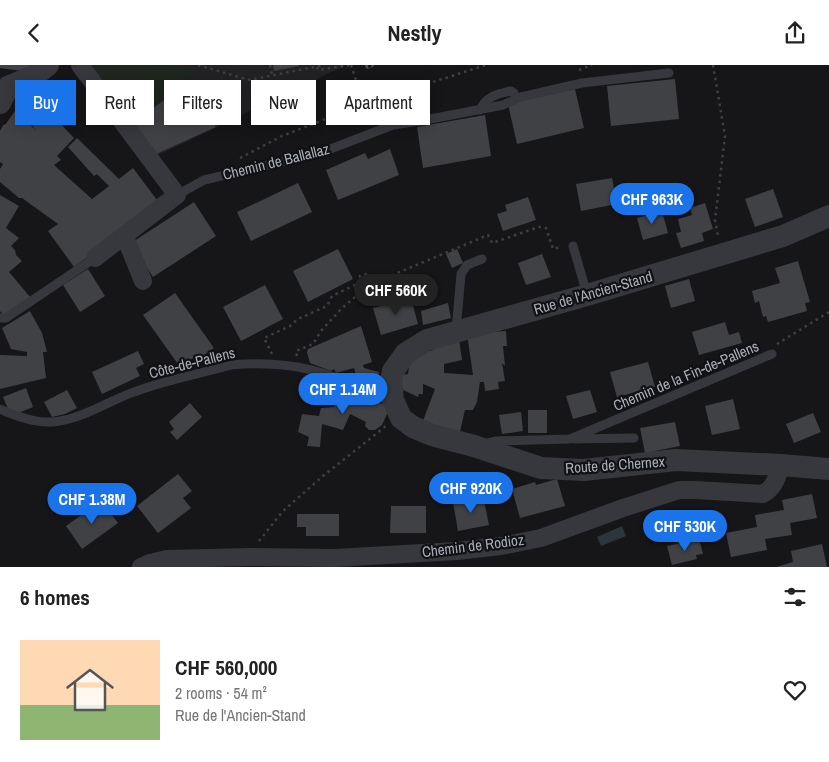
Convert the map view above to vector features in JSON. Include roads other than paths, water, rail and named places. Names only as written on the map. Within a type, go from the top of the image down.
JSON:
[{"type":"street","points":[[3,93],[34,76],[48,65]]},
{"type":"street","points":[[80,65],[177,195]]},
{"type":"street","name":"Chemin de Ballallaz","points":[[94,258],[177,195]]},
{"type":"street","name":"Rue de l'Ancien-Stand","points":[[393,400],[390,381],[393,371],[406,353],[427,340],[587,295],[783,236],[829,216]]},
{"type":"street","points":[[123,237],[128,244],[143,281]]},
{"type":"street","name":"Route de Chernex","points":[[393,400],[401,418],[413,427],[432,435],[474,446],[541,468],[584,470],[676,460],[818,468]]},
{"type":"street","points":[[818,468],[829,458]]},
{"type":"street","name":"Chemin de Rodioz","points":[[141,567],[167,559],[250,557],[335,558],[457,551],[501,546],[540,538],[679,490],[763,494],[770,490],[775,482],[781,465]]},
{"type":"lane","name":"Chemin de Ballallaz","points":[[177,195],[204,180],[320,153],[393,125],[503,105],[521,97],[582,83],[669,73]]},
{"type":"lane","points":[[480,109],[485,101],[494,95],[511,91],[514,93]]},
{"type":"lane","points":[[573,246],[587,295]]},
{"type":"lane","points":[[0,318],[6,318],[94,258]]},
{"type":"lane","points":[[456,332],[460,274],[467,265],[482,259]]},
{"type":"lane","name":"Chemin de la Fin-de-Pallens","points":[[570,439],[772,354]]},
{"type":"lane","name":"Côte-de-Pallens","points":[[0,409],[38,421],[61,421],[81,415],[134,392],[230,365],[253,364],[300,366],[340,378],[388,400],[393,400]]},
{"type":"lane","name":"Chemin de la Fin-de-Pallens","points":[[474,446],[495,441],[634,438]]}]
